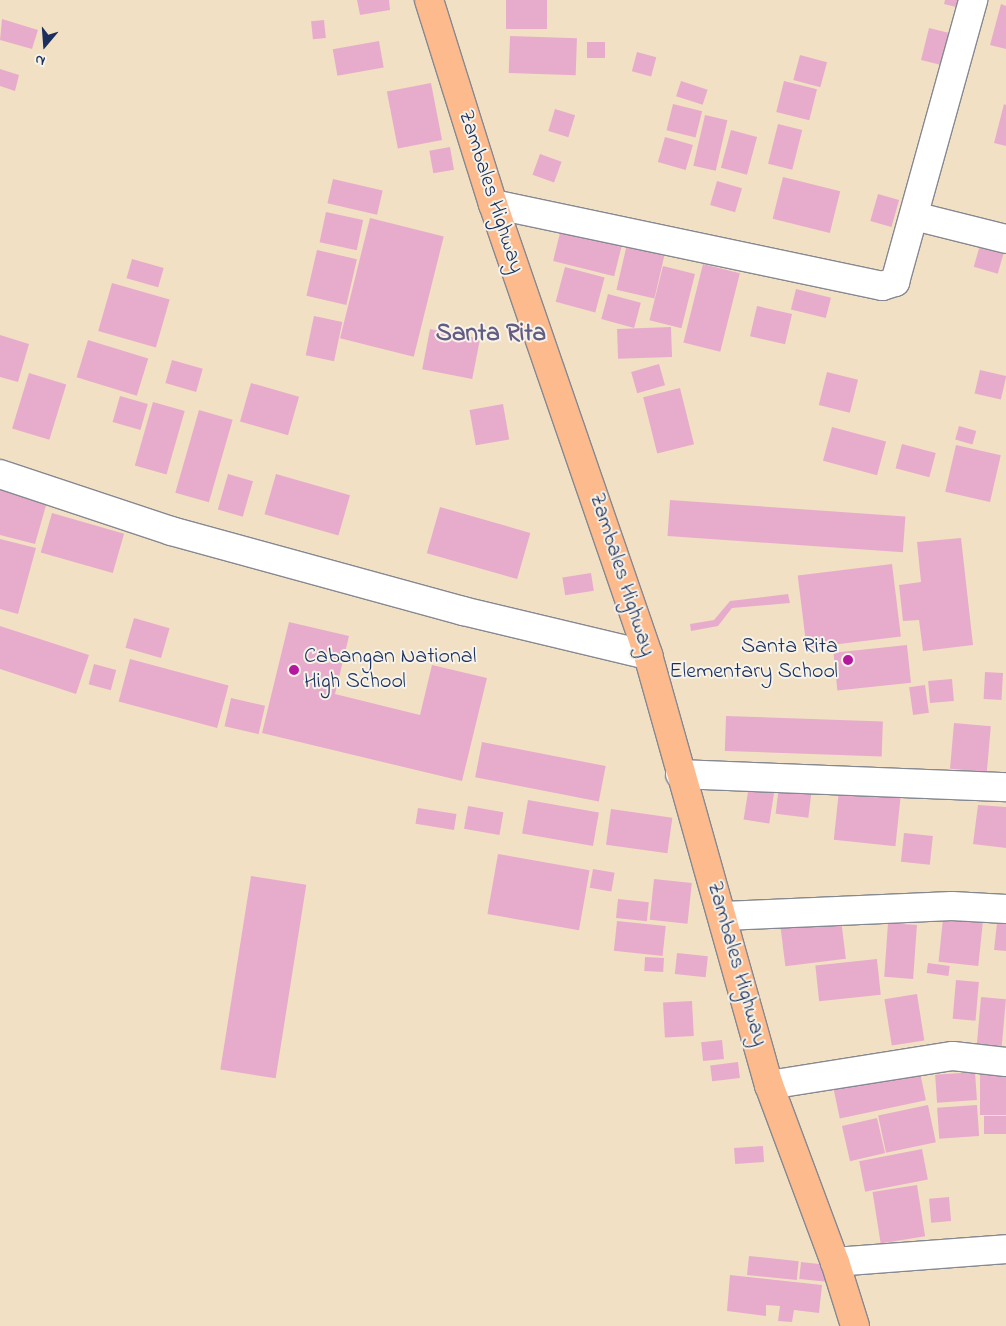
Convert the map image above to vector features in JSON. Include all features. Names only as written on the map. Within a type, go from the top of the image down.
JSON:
[{"type":"main road","name":"Zambales Highway","points":[[429,0],[493,204],[648,655],[680,774],[724,916],[769,1084],[835,1262],[855,1326]]},
{"type":"street","points":[[493,204],[882,286],[895,282],[972,0]]},
{"type":"street","points":[[914,216],[1006,239]]},
{"type":"street","points":[[0,474],[171,531],[462,611],[648,655]]},
{"type":"street","points":[[680,774],[1006,787]]},
{"type":"street","points":[[724,916],[952,906],[1006,909]]},
{"type":"street","points":[[769,1084],[953,1056],[1006,1062]]},
{"type":"street","points":[[835,1262],[1006,1249]]},
{"type":"building","points":[[357,0],[389,0],[390,10],[360,15]]},
{"type":"building","points":[[506,0],[547,0],[547,29],[506,29]]},
{"type":"building","points":[[945,0],[966,0],[964,9],[944,4]]},
{"type":"building","points":[[1001,4],[1006,6],[1006,49],[990,45]]},
{"type":"building","points":[[2,19],[38,30],[32,49],[0,40]]},
{"type":"building","points":[[324,20],[326,38],[313,39],[311,21]]},
{"type":"building","points":[[929,28],[957,35],[949,67],[921,60]]},
{"type":"building","points":[[510,36],[577,38],[576,75],[509,73]]},
{"type":"building","points":[[379,41],[384,68],[337,76],[333,49]]},
{"type":"building","points":[[587,42],[605,42],[605,58],[587,58]]},
{"type":"building","points":[[637,52],[656,57],[651,76],[632,71]]},
{"type":"building","points":[[800,55],[827,62],[820,87],[793,80]]},
{"type":"building","points":[[0,69],[19,75],[15,91],[0,86]]},
{"type":"building","points":[[681,81],[708,90],[703,105],[676,96]]},
{"type":"building","points":[[784,81],[817,89],[809,120],[776,112]]},
{"type":"building","points":[[431,83],[442,140],[398,149],[387,92]]},
{"type":"building","points":[[673,104],[702,111],[696,137],[666,130]]},
{"type":"building","points":[[1004,104],[1006,105],[1006,146],[994,143]]},
{"type":"building","points":[[555,109],[575,115],[568,137],[548,131]]},
{"type":"building","points":[[705,115],[727,120],[716,171],[693,166]]},
{"type":"building","points":[[778,124],[802,130],[792,170],[768,164]]},
{"type":"building","points":[[731,130],[757,137],[747,175],[721,168]]},
{"type":"building","points":[[665,137],[693,145],[686,170],[658,162]]},
{"type":"building","points":[[450,147],[454,170],[433,173],[429,151]]},
{"type":"building","points":[[540,154],[562,162],[554,183],[532,175]]},
{"type":"building","points":[[783,177],[840,191],[830,233],[773,219]]},
{"type":"building","points":[[333,179],[383,190],[377,215],[327,203]]},
{"type":"building","points":[[717,181],[742,188],[735,212],[710,205]]},
{"type":"building","points":[[878,194],[899,200],[891,227],[870,221]]},
{"type":"building","points":[[326,212],[363,220],[357,250],[320,242]]},
{"type":"building","points":[[370,218],[444,236],[414,357],[340,338]]},
{"type":"building","points":[[562,225],[623,240],[614,276],[553,261]]},
{"type":"building","points":[[982,238],[1006,245],[998,274],[974,267]]},
{"type":"building","points":[[627,244],[665,253],[654,299],[616,290]]},
{"type":"building","points":[[317,250],[357,259],[346,305],[306,296]]},
{"type":"building","points":[[132,259],[164,268],[158,287],[126,278]]},
{"type":"building","points":[[703,264],[740,273],[720,352],[683,343]]},
{"type":"building","points":[[663,266],[695,274],[681,328],[649,320]]},
{"type":"building","points":[[565,267],[605,278],[595,312],[556,302]]},
{"type":"building","points":[[112,283],[170,300],[156,348],[98,331]]},
{"type":"building","points":[[796,289],[831,298],[826,318],[791,309]]},
{"type":"building","points":[[608,294],[641,303],[634,328],[601,319]]},
{"type":"building","points":[[757,306],[792,314],[785,344],[750,336]]},
{"type":"building","points":[[314,316],[342,322],[334,361],[306,355]]},
{"type":"building","points":[[671,327],[672,357],[618,359],[617,329]]},
{"type":"building","points":[[430,329],[480,339],[472,379],[422,369]]},
{"type":"building","points":[[0,335],[29,344],[18,382],[0,377]]},
{"type":"building","points":[[88,340],[148,358],[137,396],[77,377]]},
{"type":"building","points":[[172,360],[203,369],[196,392],[165,383]]},
{"type":"building","points":[[659,364],[665,385],[637,393],[631,372]]},
{"type":"building","points":[[980,370],[1006,376],[1001,399],[975,393]]},
{"type":"building","points":[[827,372],[858,380],[850,413],[819,405]]},
{"type":"building","points":[[29,373],[66,384],[49,440],[12,428]]},
{"type":"building","points":[[251,383],[299,397],[288,435],[240,421]]},
{"type":"building","points":[[680,388],[694,444],[657,453],[643,397]]},
{"type":"building","points":[[120,396],[148,404],[140,430],[113,422]]},
{"type":"building","points":[[153,402],[185,411],[167,475],[135,465]]},
{"type":"building","points":[[503,404],[509,439],[476,445],[470,410]]},
{"type":"building","points":[[199,410],[233,420],[209,502],[175,493]]},
{"type":"building","points":[[959,426],[976,431],[972,444],[955,439]]},
{"type":"building","points":[[832,427],[886,441],[877,475],[823,461]]},
{"type":"building","points":[[902,444],[936,453],[929,477],[896,468]]},
{"type":"building","points":[[956,445],[1001,455],[990,502],[945,492]]},
{"type":"building","points":[[228,474],[253,481],[243,517],[218,510]]},
{"type":"building","points":[[276,474],[350,495],[338,536],[264,514]]},
{"type":"building","points":[[0,489],[47,502],[35,544],[0,535]]},
{"type":"building","points":[[670,500],[905,516],[903,552],[667,536]]},
{"type":"building","points":[[440,507],[530,533],[517,579],[427,553]]},
{"type":"building","points":[[52,513],[124,534],[113,573],[41,552]]},
{"type":"building","points":[[961,538],[973,645],[923,651],[919,620],[903,621],[899,585],[921,582],[917,542]]},
{"type":"building","points":[[0,539],[36,548],[18,614],[0,609]]},
{"type":"building","points":[[892,564],[901,636],[807,648],[798,576]]},
{"type":"building","points":[[591,573],[594,591],[565,595],[562,578]]},
{"type":"building","points":[[788,594],[790,603],[732,608],[718,626],[691,631],[690,624],[714,620],[730,601]]},
{"type":"building","points":[[134,618],[170,628],[161,658],[125,648]]},
{"type":"building","points":[[289,622],[349,636],[335,694],[420,715],[432,665],[487,678],[462,781],[262,733]]},
{"type":"building","points":[[0,626],[89,655],[76,694],[0,669]]},
{"type":"building","points":[[907,645],[911,683],[837,691],[833,653]]},
{"type":"building","points":[[130,659],[229,685],[217,728],[119,702]]},
{"type":"building","points":[[94,664],[116,670],[111,690],[89,684]]},
{"type":"building","points":[[985,672],[1003,673],[1002,700],[984,699]]},
{"type":"building","points":[[952,679],[954,701],[930,703],[928,681]]},
{"type":"building","points":[[925,685],[929,713],[913,715],[909,687]]},
{"type":"building","points":[[231,698],[265,706],[259,734],[224,726]]},
{"type":"building","points":[[726,716],[883,721],[882,756],[725,751]]},
{"type":"building","points":[[954,723],[991,726],[987,772],[950,769]]},
{"type":"building","points":[[482,742],[606,766],[599,801],[475,777]]},
{"type":"building","points":[[750,779],[776,783],[769,824],[744,819]]},
{"type":"building","points":[[779,786],[812,790],[808,818],[776,814]]},
{"type":"building","points":[[839,790],[901,796],[895,846],[834,840]]},
{"type":"building","points":[[528,800],[599,813],[593,846],[522,833]]},
{"type":"building","points":[[978,805],[1006,807],[1006,848],[973,844]]},
{"type":"building","points":[[468,806],[503,812],[499,835],[464,829]]},
{"type":"building","points":[[418,808],[457,814],[454,830],[415,824]]},
{"type":"building","points":[[611,809],[672,818],[667,853],[606,845]]},
{"type":"building","points":[[904,833],[933,836],[930,865],[901,862]]},
{"type":"building","points":[[498,854],[590,870],[579,930],[487,914]]},
{"type":"building","points":[[593,869],[615,873],[611,892],[590,888]]},
{"type":"building","points":[[251,876],[306,885],[276,1078],[220,1070]]},
{"type":"building","points":[[654,879],[692,883],[688,924],[650,920]]},
{"type":"building","points":[[618,899],[649,902],[647,921],[616,918]]},
{"type":"building","points":[[841,919],[846,959],[785,966],[780,926]]},
{"type":"building","points":[[943,919],[983,923],[978,966],[939,962]]},
{"type":"building","points":[[617,921],[666,926],[663,956],[614,951]]},
{"type":"building","points":[[888,923],[917,925],[913,979],[884,977]]},
{"type":"building","points":[[997,923],[1006,924],[1006,951],[994,950]]},
{"type":"building","points":[[677,953],[708,956],[706,977],[675,974]]},
{"type":"building","points":[[645,957],[664,958],[663,972],[644,971]]},
{"type":"building","points":[[877,959],[881,995],[819,1001],[815,965]]},
{"type":"building","points":[[928,963],[950,966],[948,976],[927,973]]},
{"type":"building","points":[[956,980],[979,982],[976,1021],[953,1019]]},
{"type":"building","points":[[917,994],[924,1040],[892,1046],[884,999]]},
{"type":"building","points":[[981,997],[1006,999],[1002,1047],[977,1045]]},
{"type":"building","points":[[692,1001],[694,1036],[665,1037],[663,1003]]},
{"type":"building","points":[[722,1040],[724,1059],[703,1061],[701,1042]]},
{"type":"building","points":[[738,1062],[740,1078],[712,1081],[710,1065]]},
{"type":"building","points":[[918,1063],[926,1100],[840,1118],[832,1081]]},
{"type":"building","points":[[975,1072],[977,1100],[937,1103],[935,1075]]},
{"type":"building","points":[[980,1072],[1006,1072],[1006,1115],[980,1115]]},
{"type":"building","points":[[928,1105],[936,1142],[886,1153],[878,1116]]},
{"type":"building","points":[[977,1105],[979,1136],[939,1139],[937,1108]]},
{"type":"building","points":[[984,1116],[1006,1116],[1006,1134],[984,1134]]},
{"type":"building","points":[[877,1118],[885,1153],[850,1161],[842,1126]]},
{"type":"building","points":[[763,1146],[764,1162],[735,1164],[734,1148]]},
{"type":"building","points":[[922,1149],[928,1179],[865,1192],[859,1161]]},
{"type":"building","points":[[917,1185],[925,1236],[881,1243],[873,1192]]},
{"type":"building","points":[[949,1197],[951,1221],[931,1223],[929,1199]]},
{"type":"building","points":[[749,1256],[799,1261],[797,1280],[747,1275]]},
{"type":"building","points":[[801,1262],[831,1265],[829,1282],[799,1279]]},
{"type":"building","points":[[730,1275],[822,1285],[819,1313],[794,1310],[792,1322],[778,1321],[780,1306],[766,1305],[766,1316],[727,1311]]},
{"type":"place","name":"Santa Rita Elementary School","points":[[848,660]]},
{"type":"place","name":"Cabangan National High School","points":[[294,670]]},
{"type":"district","name":"Santa Rita","points":[[491,334]]}]
